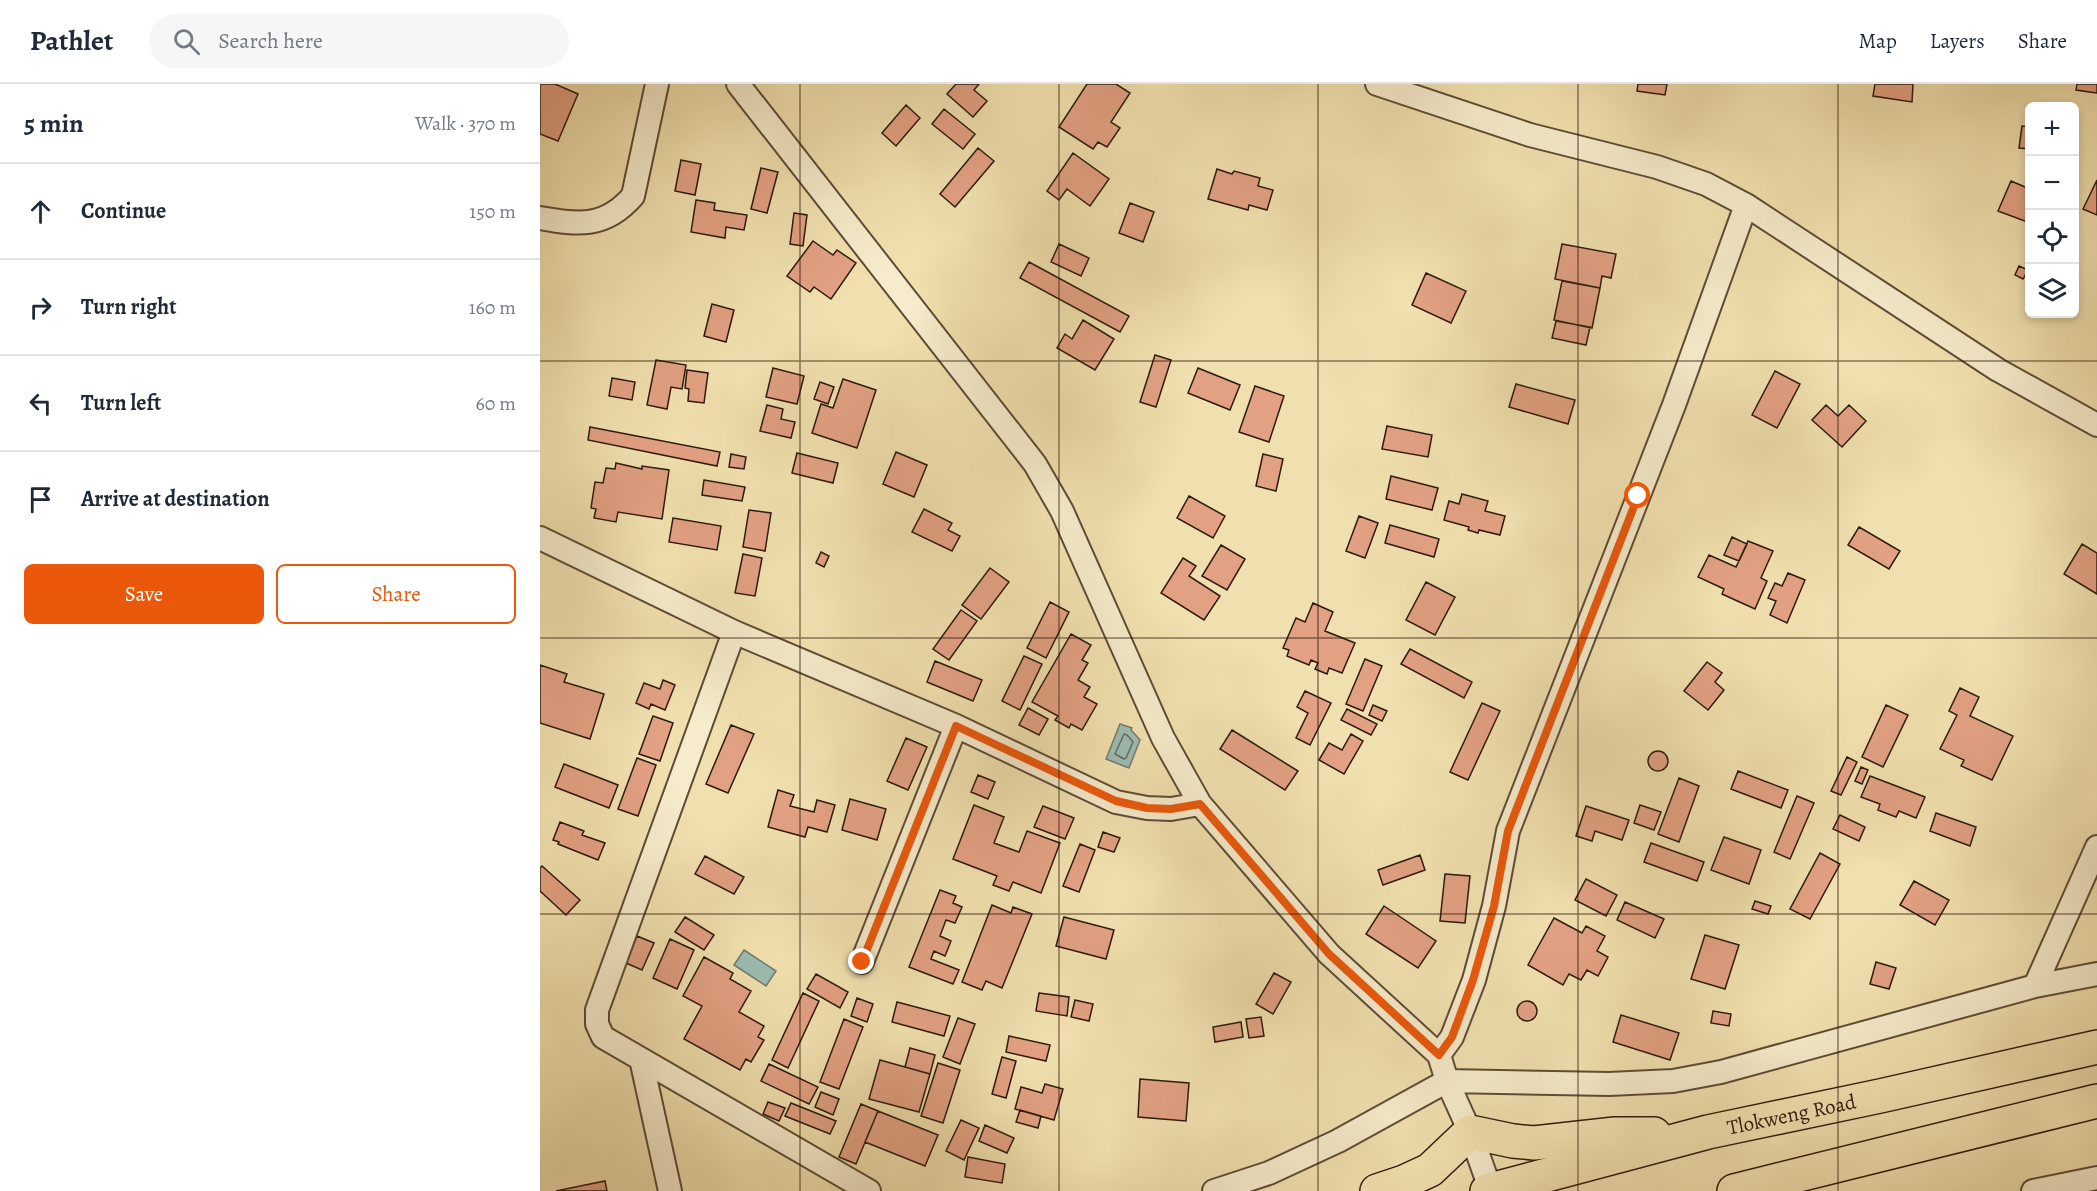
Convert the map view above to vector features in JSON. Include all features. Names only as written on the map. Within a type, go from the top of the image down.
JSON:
[{"type":"main road","name":"Tlokweng Road","points":[[1490,1191],[1707,1132],[2097,1047]]},
{"type":"main road","points":[[1734,1191],[2097,1101]]},
{"type":"main road","points":[[1377,1191],[1430,1170],[1470,1132],[1534,1143],[1615,1134],[1647,1135],[1694,1127],[1707,1132]]},
{"type":"street","points":[[540,218],[592,223],[623,208],[633,196],[657,84]]},
{"type":"street","points":[[738,84],[1035,464],[1062,511],[1163,738],[1200,804],[1329,954],[1439,1055],[1447,1080],[1470,1132],[1490,1191]]},
{"type":"street","points":[[1377,84],[1530,135],[1657,167],[1706,184],[1746,205],[1998,370],[2097,425]]},
{"type":"street","points":[[1439,1055],[1452,1037],[1473,980],[1494,906],[1508,831],[1674,405],[1746,205]]},
{"type":"street","points":[[540,538],[734,632],[956,726],[1116,801],[1147,808],[1171,809],[1200,804]]},
{"type":"street","points":[[734,632],[597,1010],[597,1024],[603,1037],[869,1191]]},
{"type":"street","points":[[862,962],[956,726]]},
{"type":"street","points":[[2035,986],[2097,847]]},
{"type":"street","points":[[1214,1191],[1269,1173],[1328,1146],[1447,1080],[1609,1084],[1673,1081],[1721,1072],[2035,986],[2097,974]]},
{"type":"street","points":[[641,1059],[670,1191]]},
{"type":"street","points":[[2033,1191],[2097,1178]]},
{"type":"water","points":[[1120,724],[1132,728],[1131,730],[1140,740],[1129,768],[1106,759]]},
{"type":"water","points":[[744,950],[776,971],[766,986],[734,965]]},
{"type":"building","points":[[540,84],[555,84],[578,94],[558,141],[540,134]]},
{"type":"building","points":[[956,84],[979,84],[974,90],[987,101],[973,117],[947,94]]},
{"type":"building","points":[[1087,84],[1116,84],[1130,93],[1111,122],[1120,128],[1107,147],[1098,142],[1093,149],[1059,127]]},
{"type":"building","points":[[1638,84],[1667,84],[1665,95],[1637,91]]},
{"type":"building","points":[[1875,84],[1913,84],[1912,102],[1873,96]]},
{"type":"building","points":[[2077,84],[2097,84],[2097,93],[2076,90]]},
{"type":"building","points":[[906,105],[920,118],[896,146],[882,133]]},
{"type":"building","points":[[944,109],[975,134],[963,149],[932,124]]},
{"type":"building","points":[[2022,126],[2025,126],[2025,149],[2019,148]]},
{"type":"building","points":[[978,148],[994,161],[955,207],[940,194]]},
{"type":"building","points":[[1073,153],[1109,179],[1090,206],[1067,189],[1059,200],[1047,191]]},
{"type":"building","points":[[681,160],[701,164],[695,195],[675,191]]},
{"type":"building","points":[[761,168],[778,172],[767,213],[751,209]]},
{"type":"building","points":[[1217,169],[1232,174],[1234,171],[1260,178],[1258,186],[1273,190],[1267,210],[1249,205],[1248,210],[1208,199]]},
{"type":"building","points":[[2097,180],[2097,215],[2083,209]]},
{"type":"building","points":[[2011,181],[2025,187],[2025,221],[1998,211]]},
{"type":"building","points":[[696,200],[715,203],[714,210],[747,215],[744,230],[726,227],[725,238],[691,232]]},
{"type":"building","points":[[1130,203],[1154,212],[1143,242],[1119,233]]},
{"type":"building","points":[[794,213],[807,215],[803,246],[790,244]]},
{"type":"building","points":[[813,241],[833,255],[837,250],[856,263],[831,299],[814,287],[810,292],[787,276]]},
{"type":"building","points":[[1059,244],[1089,258],[1081,276],[1051,262]]},
{"type":"building","points":[[1562,244],[1616,254],[1611,278],[1602,276],[1600,288],[1555,279]]},
{"type":"building","points":[[1029,262],[1129,316],[1120,332],[1020,278]]},
{"type":"building","points":[[2019,266],[2025,269],[2023,279],[2015,275]]},
{"type":"building","points":[[1426,273],[1466,291],[1451,323],[1412,305]]},
{"type":"building","points":[[1562,281],[1600,288],[1592,328],[1554,320]]},
{"type":"building","points":[[712,304],[734,310],[726,342],[704,336]]},
{"type":"building","points":[[1083,320],[1114,339],[1095,370],[1057,348],[1065,334],[1072,339]]},
{"type":"building","points":[[1556,321],[1590,327],[1586,345],[1552,338]]},
{"type":"building","points":[[1155,355],[1171,360],[1156,407],[1140,402]]},
{"type":"building","points":[[656,360],[686,365],[682,389],[671,387],[667,409],[647,405]]},
{"type":"building","points":[[773,368],[804,376],[797,404],[766,397]]},
{"type":"building","points":[[1198,368],[1240,385],[1230,410],[1188,393]]},
{"type":"building","points":[[687,370],[708,373],[704,403],[688,401],[689,389],[685,388]]},
{"type":"building","points":[[1775,371],[1800,384],[1777,428],[1752,415]]},
{"type":"building","points":[[612,378],[635,382],[632,400],[609,396]]},
{"type":"building","points":[[843,379],[876,390],[857,448],[812,433],[821,404],[833,408]]},
{"type":"building","points":[[820,382],[834,387],[828,404],[814,399]]},
{"type":"building","points":[[1516,384],[1575,400],[1568,424],[1509,407]]},
{"type":"building","points":[[1255,386],[1284,396],[1269,442],[1239,432]]},
{"type":"building","points":[[767,405],[783,409],[781,419],[795,422],[791,438],[760,431]]},
{"type":"building","points":[[1826,405],[1838,416],[1849,405],[1866,421],[1842,447],[1812,420]]},
{"type":"building","points":[[1387,426],[1432,435],[1428,457],[1382,449]]},
{"type":"building","points":[[590,427],[720,452],[717,466],[588,440]]},
{"type":"building","points":[[896,452],[927,465],[914,497],[883,484]]},
{"type":"building","points":[[797,453],[838,463],[833,483],[792,473]]},
{"type":"building","points":[[731,454],[746,457],[744,469],[729,467]]},
{"type":"building","points":[[1263,454],[1283,459],[1276,491],[1256,486]]},
{"type":"building","points":[[616,463],[642,469],[642,466],[669,470],[662,519],[618,512],[616,522],[594,518],[596,509],[591,508],[595,482],[603,483],[606,468],[615,469]]},
{"type":"building","points":[[1391,476],[1438,488],[1432,510],[1386,499]]},
{"type":"building","points":[[704,480],[745,487],[742,501],[702,495]]},
{"type":"building","points":[[1462,494],[1488,501],[1485,511],[1505,516],[1500,535],[1479,530],[1478,533],[1468,530],[1469,527],[1444,520],[1449,501],[1459,504]]},
{"type":"building","points":[[1189,496],[1225,516],[1213,538],[1177,518]]},
{"type":"building","points":[[924,509],[952,523],[948,530],[960,536],[952,551],[912,532]]},
{"type":"building","points":[[749,510],[771,513],[765,551],[743,547]]},
{"type":"building","points":[[1359,516],[1378,523],[1365,558],[1346,551]]},
{"type":"building","points":[[673,518],[721,526],[717,550],[669,542]]},
{"type":"building","points":[[1390,525],[1439,539],[1434,557],[1385,543]]},
{"type":"building","points":[[1859,527],[1900,551],[1889,569],[1848,545]]},
{"type":"building","points":[[1732,537],[1747,544],[1739,561],[1724,555]]},
{"type":"building","points":[[1748,541],[1773,551],[1761,578],[1767,581],[1755,609],[1722,594],[1724,589],[1698,577],[1709,555],[1736,567]]},
{"type":"building","points":[[2082,544],[2097,553],[2097,594],[2064,574]]},
{"type":"building","points":[[1221,545],[1245,559],[1227,590],[1202,576]]},
{"type":"building","points":[[821,552],[829,556],[824,567],[816,563]]},
{"type":"building","points":[[743,554],[762,558],[755,596],[735,593]]},
{"type":"building","points":[[1183,558],[1196,566],[1189,576],[1220,596],[1204,620],[1161,593]]},
{"type":"building","points":[[990,568],[1009,582],[981,619],[962,605]]},
{"type":"building","points":[[1788,573],[1805,580],[1787,623],[1770,615],[1776,601],[1768,598],[1775,583],[1782,586]]},
{"type":"building","points":[[1426,582],[1455,597],[1435,635],[1406,620]]},
{"type":"building","points":[[1050,602],[1069,612],[1046,658],[1027,648]]},
{"type":"building","points":[[1313,603],[1333,612],[1325,631],[1355,643],[1342,673],[1329,668],[1327,674],[1315,669],[1318,663],[1311,660],[1309,665],[1287,656],[1289,650],[1283,648],[1296,618],[1305,622]]},
{"type":"building","points":[[961,610],[977,621],[949,660],[933,649]]},
{"type":"building","points":[[1071,634],[1091,645],[1082,660],[1088,663],[1078,680],[1090,687],[1084,697],[1097,704],[1082,730],[1071,724],[1069,728],[1055,720],[1058,716],[1032,702]]},
{"type":"building","points":[[1410,649],[1472,682],[1464,698],[1401,664]]},
{"type":"building","points":[[1024,656],[1042,664],[1020,710],[1002,701]]},
{"type":"building","points":[[1365,659],[1382,666],[1363,711],[1346,704]]},
{"type":"building","points":[[935,661],[982,680],[973,701],[927,682]]},
{"type":"building","points":[[1707,662],[1722,673],[1715,682],[1724,690],[1708,710],[1684,691]]},
{"type":"building","points":[[540,665],[567,674],[564,682],[604,694],[590,739],[540,723]]},
{"type":"building","points":[[663,680],[675,685],[665,710],[651,704],[649,709],[636,703],[644,683],[660,689]]},
{"type":"building","points":[[1960,688],[1979,697],[1970,716],[2013,736],[1992,780],[1961,766],[1964,760],[1940,749],[1957,715],[1949,711]]},
{"type":"building","points":[[1305,691],[1331,703],[1310,745],[1296,738],[1308,713],[1297,707]]},
{"type":"building","points":[[1482,703],[1500,711],[1468,780],[1450,772]]},
{"type":"building","points":[[1373,705],[1387,711],[1382,721],[1369,715]]},
{"type":"building","points":[[1886,705],[1908,715],[1883,767],[1862,757]]},
{"type":"building","points":[[1028,708],[1048,719],[1039,735],[1019,725]]},
{"type":"building","points":[[1347,709],[1377,724],[1371,735],[1341,720]]},
{"type":"building","points":[[653,716],[673,723],[660,761],[639,754]]},
{"type":"building","points":[[731,725],[754,734],[728,793],[706,784]]},
{"type":"building","points":[[1232,730],[1298,771],[1285,790],[1220,749]]},
{"type":"building","points":[[1351,734],[1363,741],[1344,774],[1319,760],[1329,743],[1342,750]]},
{"type":"building","points":[[906,738],[927,747],[908,790],[887,781]]},
{"type":"building","points":[[1658,751],[1665,754],[1668,761],[1665,768],[1658,771],[1651,768],[1648,761],[1651,754]]},
{"type":"building","points":[[1847,757],[1857,762],[1841,795],[1831,791]]},
{"type":"building","points":[[637,758],[656,765],[638,816],[618,809]]},
{"type":"building","points":[[564,764],[618,785],[609,808],[555,787]]},
{"type":"building","points":[[1861,767],[1868,770],[1862,784],[1855,781]]},
{"type":"building","points":[[1738,771],[1788,790],[1781,808],[1731,789]]},
{"type":"building","points":[[978,775],[995,782],[988,799],[971,792]]},
{"type":"building","points":[[1870,776],[1925,797],[1916,818],[1899,811],[1896,817],[1878,810],[1880,804],[1861,797]]},
{"type":"building","points":[[1679,778],[1699,786],[1679,842],[1658,834]]},
{"type":"building","points":[[778,790],[794,795],[790,806],[814,812],[817,800],[835,805],[827,832],[808,827],[805,837],[768,827]]},
{"type":"building","points":[[1797,796],[1814,803],[1790,859],[1774,852]]},
{"type":"building","points":[[850,799],[886,809],[877,840],[842,830]]},
{"type":"building","points":[[974,805],[1004,817],[994,843],[1019,852],[1027,831],[1060,843],[1041,893],[1013,882],[1009,891],[993,885],[997,876],[953,859]]},
{"type":"building","points":[[1640,805],[1661,812],[1654,830],[1634,823]]},
{"type":"building","points":[[1043,806],[1074,818],[1065,839],[1034,827]]},
{"type":"building","points":[[1586,806],[1629,820],[1622,840],[1595,831],[1592,841],[1576,836]]},
{"type":"building","points":[[1936,813],[1976,827],[1970,846],[1930,831]]},
{"type":"building","points":[[1840,815],[1865,827],[1859,841],[1833,829]]},
{"type":"building","points":[[560,822],[584,831],[582,835],[605,843],[598,860],[553,840]]},
{"type":"building","points":[[1103,832],[1120,838],[1114,852],[1098,847]]},
{"type":"building","points":[[1724,837],[1761,850],[1749,884],[1711,870]]},
{"type":"building","points":[[1651,843],[1704,862],[1697,881],[1644,862]]},
{"type":"building","points":[[1080,844],[1095,850],[1079,892],[1063,886]]},
{"type":"building","points":[[1820,853],[1840,864],[1810,919],[1790,909]]},
{"type":"building","points":[[1420,855],[1425,870],[1383,885],[1378,870]]},
{"type":"building","points":[[705,856],[744,877],[734,894],[695,874]]},
{"type":"building","points":[[542,866],[580,900],[566,915],[540,891],[540,868]]},
{"type":"building","points":[[1445,874],[1470,876],[1465,923],[1440,921]]},
{"type":"building","points":[[1586,879],[1617,895],[1606,916],[1575,900]]},
{"type":"building","points":[[1914,881],[1949,900],[1935,925],[1900,905]]},
{"type":"building","points":[[940,890],[956,896],[953,903],[962,907],[955,923],[946,920],[940,936],[951,941],[945,956],[934,951],[931,959],[959,970],[953,984],[909,967]]},
{"type":"building","points":[[1755,901],[1771,906],[1768,914],[1752,909]]},
{"type":"building","points":[[1625,902],[1664,919],[1655,938],[1617,920]]},
{"type":"building","points":[[992,905],[1011,913],[1013,907],[1032,914],[1002,988],[986,981],[982,990],[962,982]]},
{"type":"building","points":[[1384,906],[1436,941],[1418,968],[1366,934]]},
{"type":"building","points":[[685,917],[714,935],[704,950],[675,932]]},
{"type":"building","points":[[1064,917],[1114,930],[1106,959],[1056,946]]},
{"type":"building","points":[[1554,918],[1582,933],[1586,926],[1605,936],[1597,951],[1608,957],[1598,976],[1587,970],[1581,980],[1569,974],[1563,985],[1528,965]]},
{"type":"building","points":[[1705,935],[1739,945],[1725,989],[1691,979]]},
{"type":"building","points":[[637,936],[654,943],[642,970],[626,963]]},
{"type":"building","points":[[670,939],[694,950],[677,989],[653,978]]},
{"type":"building","points":[[704,957],[733,973],[730,979],[751,991],[739,1012],[764,1026],[758,1037],[764,1040],[751,1062],[746,1059],[740,1070],[684,1039],[702,1006],[683,996]]},
{"type":"building","points":[[1876,962],[1896,968],[1889,989],[1870,984]]},
{"type":"building","points":[[1274,973],[1291,982],[1273,1014],[1256,1004]]},
{"type":"building","points":[[816,974],[848,992],[840,1008],[807,989]]},
{"type":"building","points":[[803,993],[819,1001],[788,1068],[772,1060]]},
{"type":"building","points":[[1039,993],[1069,997],[1067,1016],[1036,1011]]},
{"type":"building","points":[[857,998],[873,1004],[867,1022],[851,1016]]},
{"type":"building","points":[[1075,1000],[1093,1004],[1089,1021],[1071,1017]]},
{"type":"building","points":[[1527,1001],[1534,1004],[1537,1011],[1534,1018],[1527,1021],[1520,1018],[1517,1011],[1520,1004]]},
{"type":"building","points":[[897,1002],[950,1016],[944,1036],[892,1022]]},
{"type":"building","points":[[1713,1011],[1731,1014],[1729,1026],[1711,1023]]},
{"type":"building","points":[[1621,1015],[1679,1033],[1670,1060],[1613,1042]]},
{"type":"building","points":[[1261,1017],[1264,1036],[1249,1038],[1246,1019]]},
{"type":"building","points":[[958,1018],[975,1024],[960,1064],[943,1057]]},
{"type":"building","points":[[844,1019],[863,1027],[839,1089],[820,1082]]},
{"type":"building","points":[[1241,1022],[1243,1037],[1215,1042],[1213,1027]]},
{"type":"building","points":[[1009,1036],[1050,1045],[1046,1061],[1006,1052]]},
{"type":"building","points":[[910,1048],[935,1055],[930,1074],[905,1067]]},
{"type":"building","points":[[1002,1057],[1016,1061],[1006,1098],[992,1094]]},
{"type":"building","points":[[880,1060],[930,1074],[919,1112],[869,1099]]},
{"type":"building","points":[[938,1063],[960,1070],[943,1123],[921,1116]]},
{"type":"building","points":[[769,1064],[818,1087],[809,1104],[761,1081]]},
{"type":"building","points":[[1140,1079],[1189,1083],[1186,1121],[1138,1117]]},
{"type":"building","points":[[1045,1084],[1063,1089],[1054,1120],[1015,1109],[1021,1087],[1042,1093]]},
{"type":"building","points":[[821,1092],[839,1099],[833,1115],[815,1107]]},
{"type":"building","points":[[768,1102],[785,1108],[779,1121],[763,1114]]},
{"type":"building","points":[[791,1103],[836,1121],[830,1134],[785,1116]]},
{"type":"building","points":[[861,1104],[878,1111],[856,1164],[839,1157]]},
{"type":"building","points":[[1020,1110],[1041,1116],[1038,1128],[1016,1122]]},
{"type":"building","points":[[878,1111],[938,1135],[925,1166],[865,1142]]},
{"type":"building","points":[[961,1120],[979,1128],[964,1160],[946,1151]]},
{"type":"building","points":[[985,1125],[1014,1138],[1007,1153],[979,1141]]},
{"type":"building","points":[[968,1157],[1005,1164],[1002,1183],[965,1177]]},
{"type":"building","points":[[605,1181],[607,1191],[556,1191]]},
{"type":"route","points":[[862,962],[956,726],[1116,801],[1147,808],[1171,809],[1200,804],[1329,954],[1439,1055],[1452,1037],[1473,980],[1494,906],[1508,831],[1638,496]]}]
